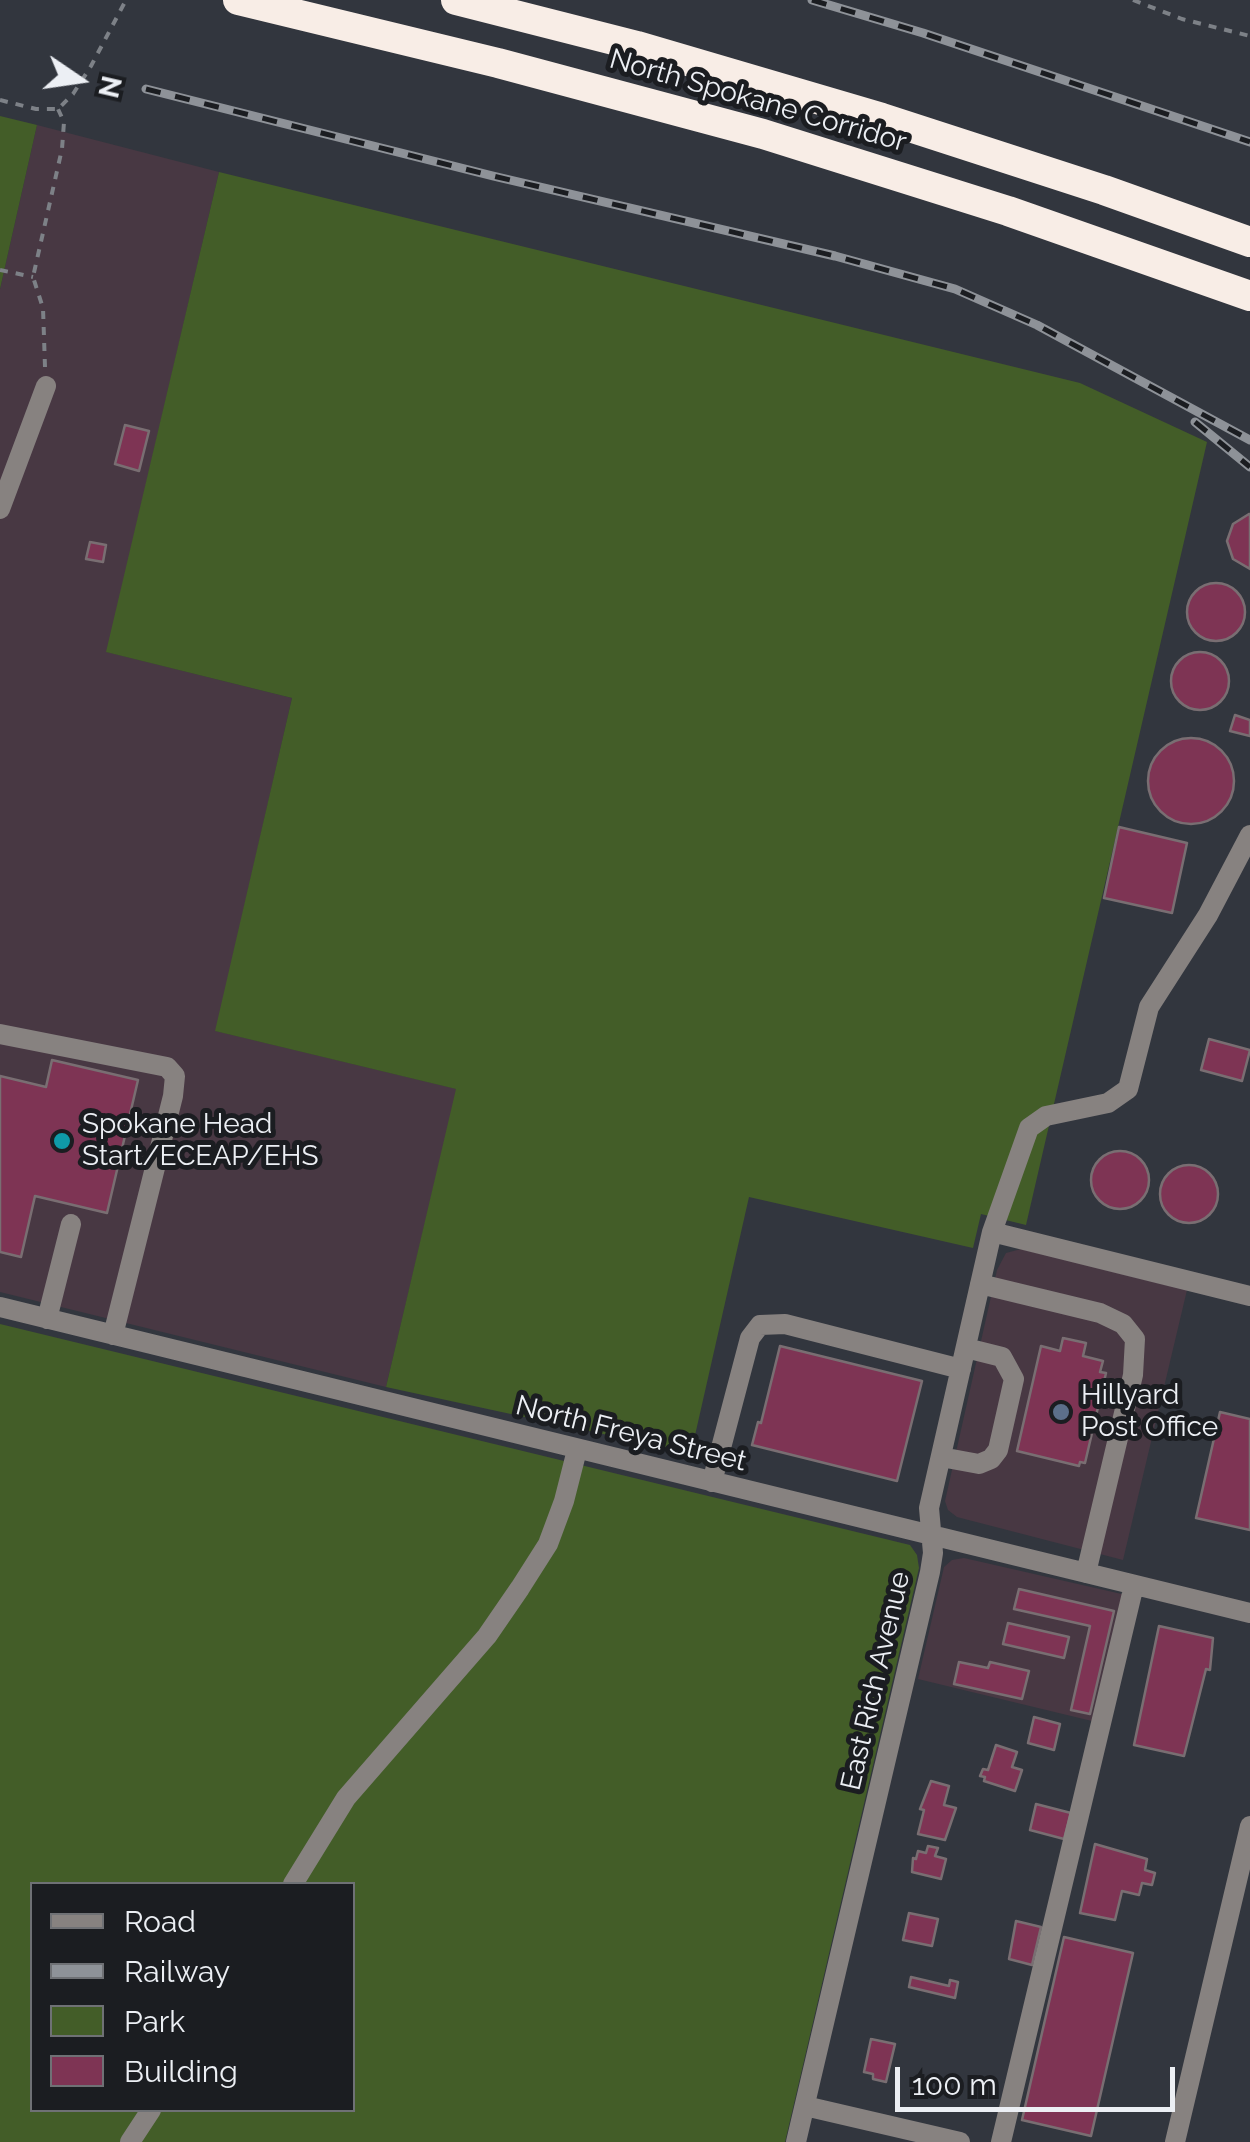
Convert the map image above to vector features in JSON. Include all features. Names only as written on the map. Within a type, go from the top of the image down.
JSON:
[{"type":"highway","name":"North Spokane Corridor","points":[[238,0],[498,62],[763,134],[1008,211],[1250,296]]},
{"type":"highway","name":"North Spokane Corridor","points":[[456,0],[736,73],[1104,190],[1250,242]]},
{"type":"highway","points":[[1104,190],[1250,227]]},
{"type":"street","points":[[0,509],[46,386]]},
{"type":"street","name":"East Rich Avenue","points":[[796,2142],[930,1572],[928,1519],[992,1232],[1029,1128],[1046,1116],[1108,1103],[1128,1089],[1150,1007],[1208,915],[1250,835]]},
{"type":"street","points":[[0,1034],[167,1067],[175,1076],[113,1335]]},
{"type":"street","points":[[47,1319],[70,1224]]},
{"type":"street","points":[[992,1232],[1250,1296]]},
{"type":"street","points":[[980,1284],[1100,1313],[1123,1324],[1134,1339],[1133,1375],[1086,1573]]},
{"type":"street","name":"North Freya Street","points":[[0,1307],[1250,1614]]},
{"type":"street","points":[[712,1482],[750,1338],[760,1324],[785,1324],[963,1359],[1002,1358],[1014,1378],[998,1450],[980,1464],[941,1456]]},
{"type":"street","points":[[294,1882],[346,1798],[487,1636],[520,1588],[548,1544],[564,1501],[576,1450]]},
{"type":"street","points":[[1001,2142],[1134,1585]]},
{"type":"street","points":[[1174,2142],[1250,1826]]},
{"type":"street","points":[[805,2106],[960,2142]]},
{"type":"street","points":[[130,2142],[150,2112]]},
{"type":"path","points":[[0,100],[36,109],[58,109],[92,66],[126,0]]},
{"type":"path","points":[[1133,0],[1182,20],[1250,36]]},
{"type":"path","points":[[46,386],[43,308],[33,277],[62,149],[64,122],[58,109]]},
{"type":"path","points":[[0,270],[33,277]]},
{"type":"shaded area","points":[[37,125],[219,172],[107,652],[292,698],[216,1031],[457,1089],[386,1387],[0,1292],[0,289]]},
{"type":"shaded area","points":[[1021,1249],[1187,1290],[1123,1560],[957,1517],[945,1501],[997,1270],[1006,1253]]},
{"type":"shaded area","points":[[964,1558],[1126,1595],[1096,1722],[918,1679],[944,1567],[952,1560]]},
{"type":"green space","points":[[0,116],[37,125],[0,289]]},
{"type":"green space","points":[[219,172],[1080,383],[1207,442],[1026,1225],[981,1214],[973,1248],[749,1197],[691,1453],[386,1387],[456,1089],[215,1031],[292,698],[106,652]]},
{"type":"green space","points":[[0,1324],[910,1545],[919,1568],[785,2142],[0,2142]]},
{"type":"building","points":[[125,425],[149,431],[139,471],[115,464]]},
{"type":"building","points":[[1250,514],[1250,569],[1233,559],[1227,541],[1233,524]]},
{"type":"building","points":[[90,542],[106,545],[103,562],[86,559]]},
{"type":"building","points":[[1216,583],[1237,591],[1245,612],[1237,633],[1216,641],[1195,633],[1187,612],[1195,591]]},
{"type":"building","points":[[1200,652],[1221,660],[1229,681],[1221,702],[1200,710],[1179,702],[1171,681],[1179,660]]},
{"type":"building","points":[[1235,715],[1250,720],[1250,736],[1230,731]]},
{"type":"building","points":[[1191,738],[1208,741],[1222,750],[1231,764],[1231,798],[1222,812],[1208,821],[1191,824],[1174,821],[1160,812],[1151,798],[1148,781],[1151,764],[1160,750],[1174,741]]},
{"type":"building","points":[[1119,827],[1187,843],[1172,913],[1104,898]]},
{"type":"building","points":[[1209,1039],[1250,1050],[1242,1081],[1201,1070]]},
{"type":"building","name":"Spokane Head Start/ECEAP/EHS","points":[[52,1060],[138,1080],[107,1213],[35,1196],[21,1257],[0,1252],[0,1076],[46,1087]]},
{"type":"building","points":[[1120,1151],[1141,1159],[1149,1180],[1141,1201],[1120,1209],[1099,1201],[1091,1180],[1099,1159]]},
{"type":"building","points":[[1189,1165],[1210,1173],[1218,1194],[1210,1215],[1189,1223],[1168,1215],[1160,1194],[1168,1173]]},
{"type":"building","name":"Hillyard Post Office","points":[[1063,1338],[1086,1343],[1083,1356],[1103,1361],[1100,1372],[1106,1373],[1085,1463],[1080,1462],[1079,1466],[1017,1451],[1041,1346],[1060,1351]]},
{"type":"building","points":[[780,1346],[922,1381],[897,1481],[752,1445]]},
{"type":"building","points":[[1220,1412],[1250,1419],[1250,1530],[1196,1518]]},
{"type":"building","points":[[1019,1589],[1114,1611],[1090,1714],[1071,1710],[1090,1626],[1014,1609]]},
{"type":"building","points":[[1008,1623],[1069,1637],[1064,1658],[1003,1644]]},
{"type":"building","points":[[1159,1626],[1213,1638],[1210,1670],[1206,1669],[1184,1756],[1134,1745]]},
{"type":"building","points":[[959,1662],[988,1668],[990,1662],[1029,1671],[1022,1699],[954,1684]]},
{"type":"building","points":[[1034,1717],[1060,1724],[1054,1750],[1028,1743]]},
{"type":"building","points":[[996,1745],[1017,1752],[1012,1767],[1022,1770],[1015,1791],[984,1781],[985,1777],[980,1776],[983,1769],[988,1770]]},
{"type":"building","points":[[931,1781],[949,1786],[944,1805],[956,1808],[945,1840],[918,1834],[924,1810],[920,1809]]},
{"type":"building","points":[[1036,1804],[1071,1813],[1064,1839],[1030,1830]]},
{"type":"building","points":[[1095,1844],[1147,1859],[1145,1870],[1155,1873],[1152,1885],[1142,1883],[1139,1895],[1122,1891],[1115,1920],[1080,1913]]},
{"type":"building","points":[[928,1846],[938,1848],[935,1856],[946,1859],[941,1879],[912,1872],[913,1858],[916,1859],[918,1851],[926,1853]]},
{"type":"building","points":[[909,1913],[938,1919],[932,1946],[903,1940]]},
{"type":"building","points":[[1016,1921],[1041,1927],[1032,1965],[1009,1959]]},
{"type":"building","points":[[1064,1937],[1133,1953],[1091,2136],[1022,2120]]},
{"type":"building","points":[[911,1977],[949,1986],[950,1980],[958,1982],[955,1998],[909,1987]]},
{"type":"building","points":[[871,2039],[895,2044],[886,2082],[864,2072]]},
{"type":"railway","points":[[812,0],[1250,142]]},
{"type":"railway","points":[[146,89],[835,256],[955,289],[1037,325],[1250,440]]},
{"type":"railway","points":[[1195,422],[1250,467]]},
{"type":"place","name":"Spokane Head Start/ECEAP/EHS","points":[[62,1141]]},
{"type":"place","name":"Hillyard Post Office","points":[[1061,1412]]}]
